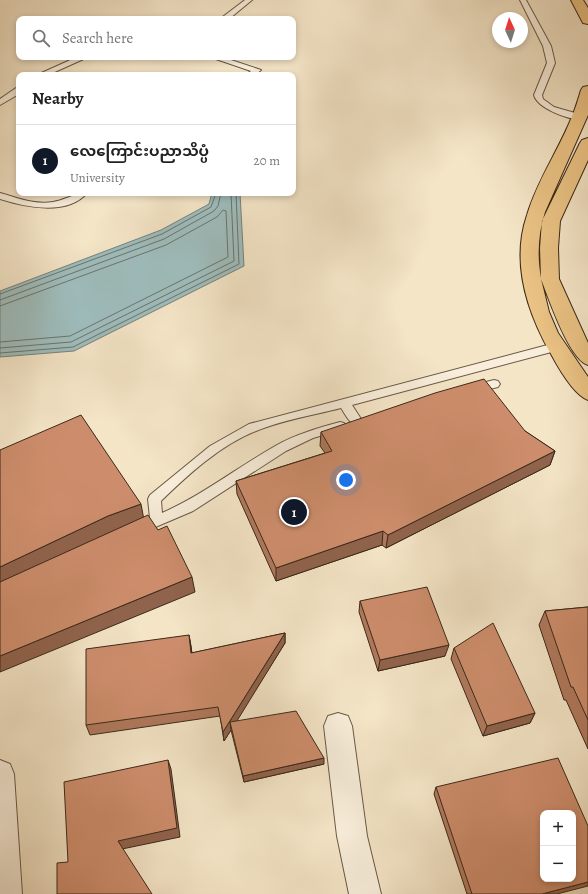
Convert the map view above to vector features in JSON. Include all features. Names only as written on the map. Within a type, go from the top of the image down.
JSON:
[{"type":"main road","points":[[577,0],[588,20]]},
{"type":"main road","points":[[588,90],[579,118],[556,166],[534,218],[529,248],[529,274],[535,300],[543,324],[555,347],[588,392]]},
{"type":"main road","points":[[588,143],[551,221],[549,248],[550,279],[578,344],[588,358]]},
{"type":"street","points":[[338,726],[352,836],[365,894]]},
{"type":"street","points":[[0,774],[6,894]]},
{"type":"lane","points":[[228,16],[250,0]]},
{"type":"lane","points":[[523,0],[547,46],[551,63],[538,95],[539,100],[551,109],[579,118]]},
{"type":"lane","points":[[48,72],[77,60]]},
{"type":"lane","points":[[224,60],[257,70],[254,72]]},
{"type":"lane","points":[[0,103],[16,92]]},
{"type":"lane","points":[[0,196],[34,206],[62,202],[75,196]]},
{"type":"lane","points":[[157,522],[154,499],[174,481],[239,433],[253,426],[425,383],[555,347]]},
{"type":"lane","points":[[425,383],[435,394]]},
{"type":"lane","points":[[463,392],[494,384]]},
{"type":"lane","points":[[131,532],[189,507],[282,448],[309,434],[362,420],[344,403]]},
{"type":"water","points":[[211,196],[240,196],[244,266],[74,351],[0,357],[0,291],[161,230],[209,204]]},
{"type":"building","points":[[484,379],[525,431],[555,451],[388,535],[383,531],[276,568],[236,481],[332,451],[321,432],[435,393]]},
{"type":"building","points":[[81,415],[141,504],[108,516],[0,567],[0,450]]},
{"type":"building","points":[[148,515],[158,530],[167,526],[192,577],[0,656],[0,582]]},
{"type":"building","points":[[427,587],[449,645],[380,660],[360,601]]},
{"type":"building","points":[[588,607],[588,720],[573,687],[571,687],[545,611]]},
{"type":"building","points":[[493,623],[535,713],[487,726],[454,648]]},
{"type":"building","points":[[285,633],[223,732],[218,707],[86,725],[86,649],[189,635],[191,653]]},
{"type":"building","points":[[296,711],[324,758],[243,776],[230,722]]},
{"type":"building","points":[[558,758],[588,826],[588,882],[542,894],[472,894],[436,787]]},
{"type":"building","points":[[168,760],[177,828],[118,841],[152,894],[57,894],[57,863],[68,862],[64,782]]},
{"type":"place","name":"လေကြောင်းပညာသိပ္ပံ","points":[[294,512]]}]
